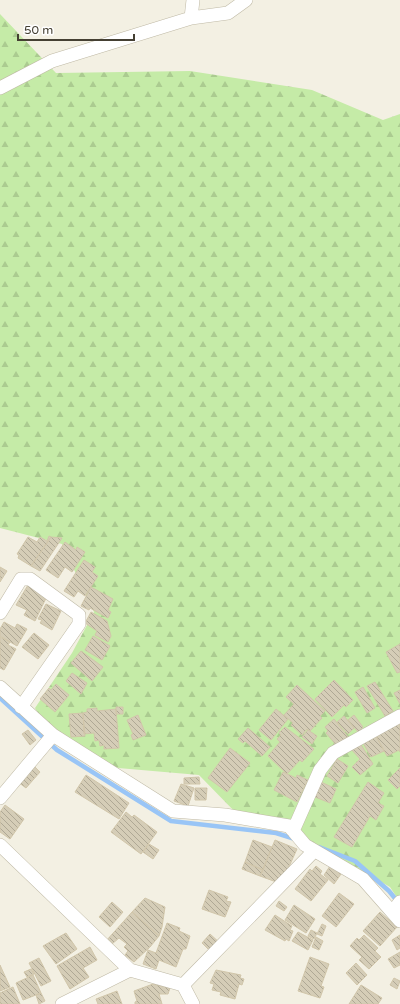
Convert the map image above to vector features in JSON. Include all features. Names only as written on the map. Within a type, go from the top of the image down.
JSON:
[{"type":"street","points":[[191,18],[193,0]]},
{"type":"street","points":[[0,88],[52,60],[191,18],[228,13],[246,0]]},
{"type":"street","points":[[0,613],[21,579],[30,579],[79,615],[79,624],[21,707]]},
{"type":"street","points":[[0,687],[52,735],[173,811],[225,815],[289,826],[305,845],[363,879],[396,912]]},
{"type":"street","points":[[293,831],[320,770],[332,753],[400,716]]},
{"type":"street","points":[[0,798],[52,735]]},
{"type":"street","points":[[0,845],[130,970],[183,985],[193,1004]]},
{"type":"street","points":[[183,985],[314,851]]},
{"type":"street","points":[[62,1004],[130,970]]},
{"type":"green space","points":[[0,14],[56,73],[190,71],[312,90],[383,120],[400,114],[400,902],[390,887],[310,841],[238,815],[199,775],[95,766],[49,735],[35,708],[72,653],[94,612],[62,544],[0,528]]},
{"type":"building","points":[[49,536],[51,537],[31,566],[18,558],[19,555],[17,554],[28,537],[37,542],[40,537],[47,541]]},
{"type":"building","points":[[51,537],[62,538],[40,571],[31,566]]},
{"type":"building","points":[[65,542],[76,550],[77,547],[85,552],[72,572],[65,567],[58,578],[46,570]]},
{"type":"building","points":[[84,560],[95,567],[92,572],[98,576],[85,596],[78,591],[74,597],[64,591]]},
{"type":"building","points":[[0,567],[7,571],[0,582]]},
{"type":"building","points":[[28,585],[47,596],[35,621],[24,615],[27,610],[16,605]]},
{"type":"building","points":[[91,587],[113,599],[108,610],[111,612],[108,618],[90,608],[89,610],[81,606]]},
{"type":"building","points":[[46,604],[61,611],[52,630],[40,623],[42,620],[38,619]]},
{"type":"building","points":[[91,612],[107,621],[111,636],[108,642],[95,635],[97,631],[85,623]]},
{"type":"building","points":[[4,622],[15,628],[17,624],[27,629],[17,646],[0,636],[0,629]]},
{"type":"building","points":[[34,633],[49,645],[38,659],[22,647]]},
{"type":"building","points":[[93,636],[110,646],[102,660],[85,650]]},
{"type":"building","points":[[0,637],[10,642],[8,645],[16,649],[4,670],[0,668]]},
{"type":"building","points":[[400,644],[400,672],[397,673],[386,652]]},
{"type":"building","points":[[81,651],[103,667],[92,681],[71,663]]},
{"type":"building","points":[[72,673],[87,683],[81,694],[66,681]]},
{"type":"building","points":[[334,680],[353,700],[346,707],[344,705],[332,717],[315,699]]},
{"type":"building","points":[[375,682],[393,711],[385,716],[367,686]]},
{"type":"building","points":[[56,684],[69,695],[55,712],[40,699],[49,688],[51,690]]},
{"type":"building","points":[[297,685],[325,711],[320,716],[322,718],[310,731],[307,729],[302,735],[291,725],[293,723],[284,715],[294,704],[286,697]]},
{"type":"building","points":[[363,687],[375,708],[367,713],[355,692]]},
{"type":"building","points":[[400,690],[400,704],[394,693]]},
{"type":"building","points":[[116,707],[123,707],[123,714],[116,714]]},
{"type":"building","points":[[97,708],[97,711],[116,709],[119,748],[104,749],[104,745],[100,746],[99,740],[95,741],[94,733],[84,734],[83,713],[87,712],[87,709]]},
{"type":"building","points":[[276,709],[288,719],[271,740],[259,730]]},
{"type":"building","points":[[83,713],[85,736],[71,737],[69,714]]},
{"type":"building","points":[[138,715],[146,735],[133,740],[131,735],[133,734],[127,720]]},
{"type":"building","points":[[354,715],[363,727],[358,732],[348,720]]},
{"type":"building","points":[[344,716],[354,728],[348,734],[337,722]]},
{"type":"building","points":[[334,719],[348,737],[337,746],[326,733],[328,731],[325,727]]},
{"type":"building","points":[[400,720],[400,752],[399,750],[387,756],[375,734]]},
{"type":"building","points":[[285,727],[314,749],[302,762],[300,760],[287,774],[268,756],[280,742],[277,739],[281,735],[279,733]]},
{"type":"building","points":[[248,728],[270,747],[262,756],[245,741],[243,743],[238,739]]},
{"type":"building","points":[[28,730],[36,740],[30,745],[22,734]]},
{"type":"building","points":[[308,730],[317,736],[312,744],[302,737]]},
{"type":"building","points":[[375,734],[384,751],[371,757],[362,741]]},
{"type":"building","points":[[360,743],[373,764],[360,775],[352,767],[360,759],[351,749]]},
{"type":"building","points":[[230,748],[250,763],[227,792],[208,778]]},
{"type":"building","points":[[337,759],[348,766],[338,783],[327,776]]},
{"type":"building","points":[[33,765],[40,772],[26,788],[18,782]]},
{"type":"building","points":[[400,768],[400,786],[397,789],[388,780]]},
{"type":"building","points":[[283,772],[296,778],[297,775],[308,780],[297,802],[274,790]]},
{"type":"building","points":[[86,775],[129,803],[119,819],[75,792]]},
{"type":"building","points":[[199,777],[200,784],[184,784],[184,778]]},
{"type":"building","points":[[321,782],[336,789],[330,803],[315,797]]},
{"type":"building","points":[[368,782],[384,793],[378,803],[384,806],[376,820],[370,816],[352,847],[334,837]]},
{"type":"building","points":[[181,784],[194,788],[188,806],[174,801]]},
{"type":"building","points":[[195,788],[207,788],[206,800],[195,800]]},
{"type":"building","points":[[5,805],[24,819],[10,839],[0,832],[0,812]]},
{"type":"building","points":[[126,812],[132,817],[134,815],[157,832],[141,854],[111,832]]},
{"type":"building","points":[[253,840],[272,847],[263,870],[245,862]]},
{"type":"building","points":[[275,840],[297,849],[283,880],[279,883],[260,876]]},
{"type":"building","points":[[149,844],[159,850],[153,859],[143,852]]},
{"type":"building","points":[[245,862],[263,870],[260,876],[242,869]]},
{"type":"building","points":[[316,866],[322,871],[320,874],[328,880],[311,901],[295,889],[310,869],[312,871]]},
{"type":"building","points":[[330,866],[341,874],[334,884],[324,875]]},
{"type":"building","points":[[209,890],[228,897],[226,901],[231,902],[225,917],[202,909]]},
{"type":"building","points":[[339,893],[354,904],[336,927],[322,916]]},
{"type":"building","points":[[145,898],[165,907],[159,936],[132,912]]},
{"type":"building","points":[[279,901],[287,907],[284,911],[276,906]]},
{"type":"building","points":[[112,902],[123,912],[110,927],[99,917]]},
{"type":"building","points":[[294,905],[315,919],[306,933],[285,920]]},
{"type":"building","points":[[132,912],[159,936],[134,962],[125,955],[128,951],[124,947],[127,944],[119,938],[112,944],[106,941]]},
{"type":"building","points":[[380,912],[397,927],[380,946],[363,931]]},
{"type":"building","points":[[275,915],[292,926],[290,930],[293,931],[289,941],[286,939],[285,941],[265,930]]},
{"type":"building","points":[[167,923],[180,928],[179,931],[190,936],[186,949],[183,949],[176,967],[159,960],[156,969],[143,964],[148,950],[156,953]]},
{"type":"building","points":[[322,924],[326,926],[322,936],[317,934]]},
{"type":"building","points":[[311,930],[317,933],[314,939],[308,936]]},
{"type":"building","points":[[298,932],[313,940],[308,950],[292,941]]},
{"type":"building","points":[[66,933],[77,949],[56,964],[43,946]]},
{"type":"building","points":[[210,934],[221,944],[212,953],[202,943]]},
{"type":"building","points":[[364,935],[378,948],[375,951],[381,957],[369,969],[359,960],[362,957],[350,946],[357,938],[359,940]]},
{"type":"building","points":[[400,935],[400,948],[397,950],[392,940]]},
{"type":"building","points":[[316,937],[323,941],[319,950],[312,947]]},
{"type":"building","points":[[90,947],[97,960],[83,968],[89,977],[70,989],[57,966]]},
{"type":"building","points":[[400,952],[400,965],[394,968],[388,959]]},
{"type":"building","points":[[310,957],[329,964],[321,986],[324,987],[320,998],[298,991]]},
{"type":"building","points":[[39,958],[51,981],[41,986],[29,963]]},
{"type":"building","points":[[356,963],[367,975],[357,985],[346,973]]},
{"type":"building","points":[[0,965],[10,987],[0,991]]},
{"type":"building","points":[[31,969],[34,974],[27,977],[24,972]]},
{"type":"building","points":[[216,970],[241,975],[240,978],[244,979],[242,985],[239,984],[235,999],[220,995],[221,992],[212,990],[214,984],[210,983]]},
{"type":"building","points":[[33,975],[41,993],[23,1000],[16,983]]},
{"type":"building","points":[[394,978],[400,981],[397,989],[390,985]]},
{"type":"building","points":[[153,984],[170,988],[168,994],[159,994],[162,1004],[135,1004],[137,1001],[134,991]]},
{"type":"building","points":[[361,985],[382,998],[378,1004],[349,1004]]},
{"type":"building","points":[[13,987],[20,1004],[0,1004],[0,993]]},
{"type":"building","points":[[117,991],[122,1004],[98,1004],[96,999]]},
{"type":"building","points":[[41,993],[45,1001],[39,1004],[36,995]]},
{"type":"waterway","points":[[0,698],[57,750],[171,821],[276,833],[295,839]]},
{"type":"waterway","points":[[319,847],[355,861],[389,891],[398,902]]}]
